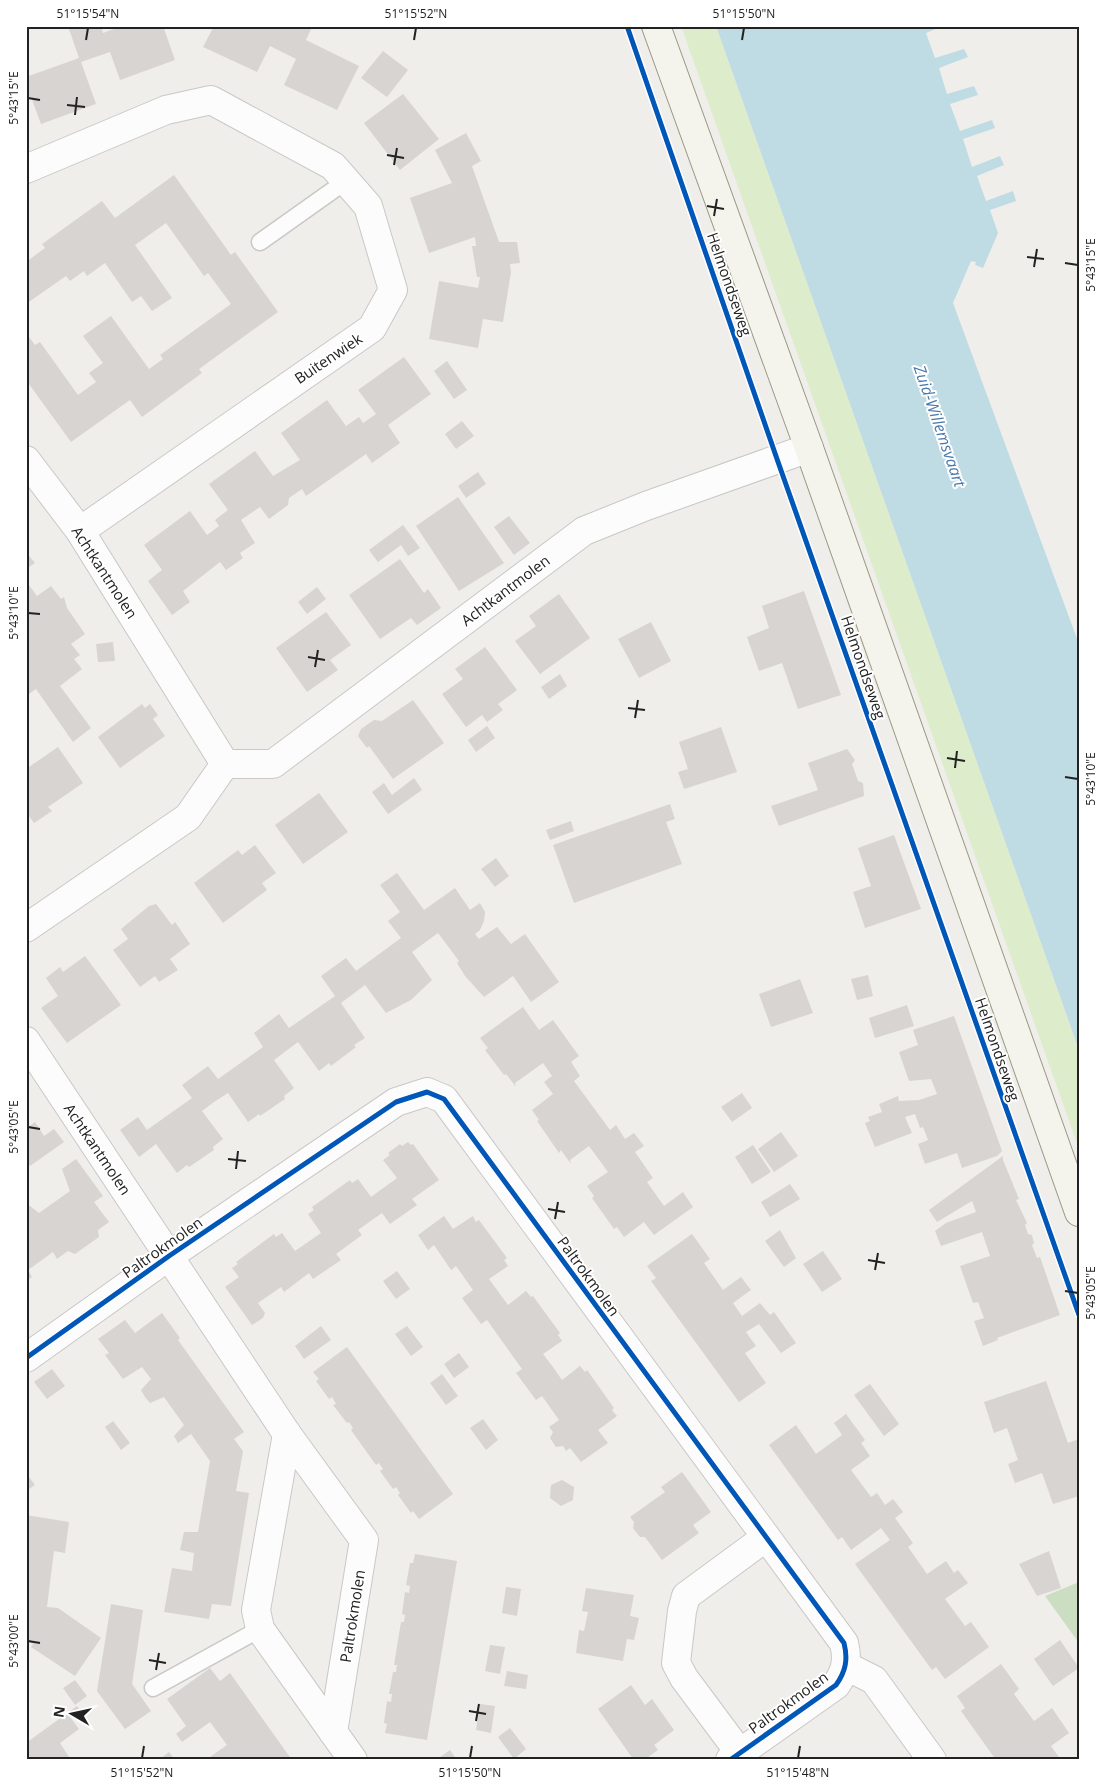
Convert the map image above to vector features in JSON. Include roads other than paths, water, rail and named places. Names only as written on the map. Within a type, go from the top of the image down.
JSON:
[{"type":"street","name":"Helmondseweg","points":[[656,26],[809,448],[1079,1212]]},
{"type":"street","name":"Buitenwiek","points":[[26,169],[166,110],[211,100],[333,166],[368,206],[393,290],[372,328],[80,531]]},
{"type":"street","name":"Achtkantmolen","points":[[26,460],[80,531],[226,764],[273,764],[584,531],[646,506],[809,448]]},
{"type":"street","points":[[26,928],[188,817],[226,764]]},
{"type":"street","name":"Achtkantmolen","points":[[26,1041],[169,1256]]},
{"type":"street","name":"Paltrokmolen","points":[[26,1358],[169,1256],[396,1102],[427,1092],[444,1098],[765,1538],[844,1643],[846,1666],[836,1685],[738,1757],[684,1678],[676,1663],[679,1633],[686,1596],[765,1538]]},
{"type":"street","name":"Paltrokmolen","points":[[169,1256],[287,1434],[364,1540],[333,1732]]},
{"type":"street","points":[[287,1434],[256,1610],[260,1629],[353,1760]]},
{"type":"street","name":"Paltrokmolen","points":[[846,1666],[874,1680],[932,1760]]},
{"type":"lane","points":[[260,242],[346,181]]},
{"type":"lane","points":[[154,1688],[260,1629]]},
{"type":"water","name":"Zuid-Willemsvaart","points":[[716,26],[943,26],[926,33],[935,58],[964,49],[968,57],[939,68],[947,94],[974,86],[978,95],[950,104],[960,131],[992,120],[995,128],[963,139],[972,167],[1000,156],[1004,165],[977,176],[986,201],[1013,191],[1016,201],[990,210],[998,233],[983,268],[975,265],[976,262],[971,261],[953,303],[1079,644],[1079,1050]]}]
